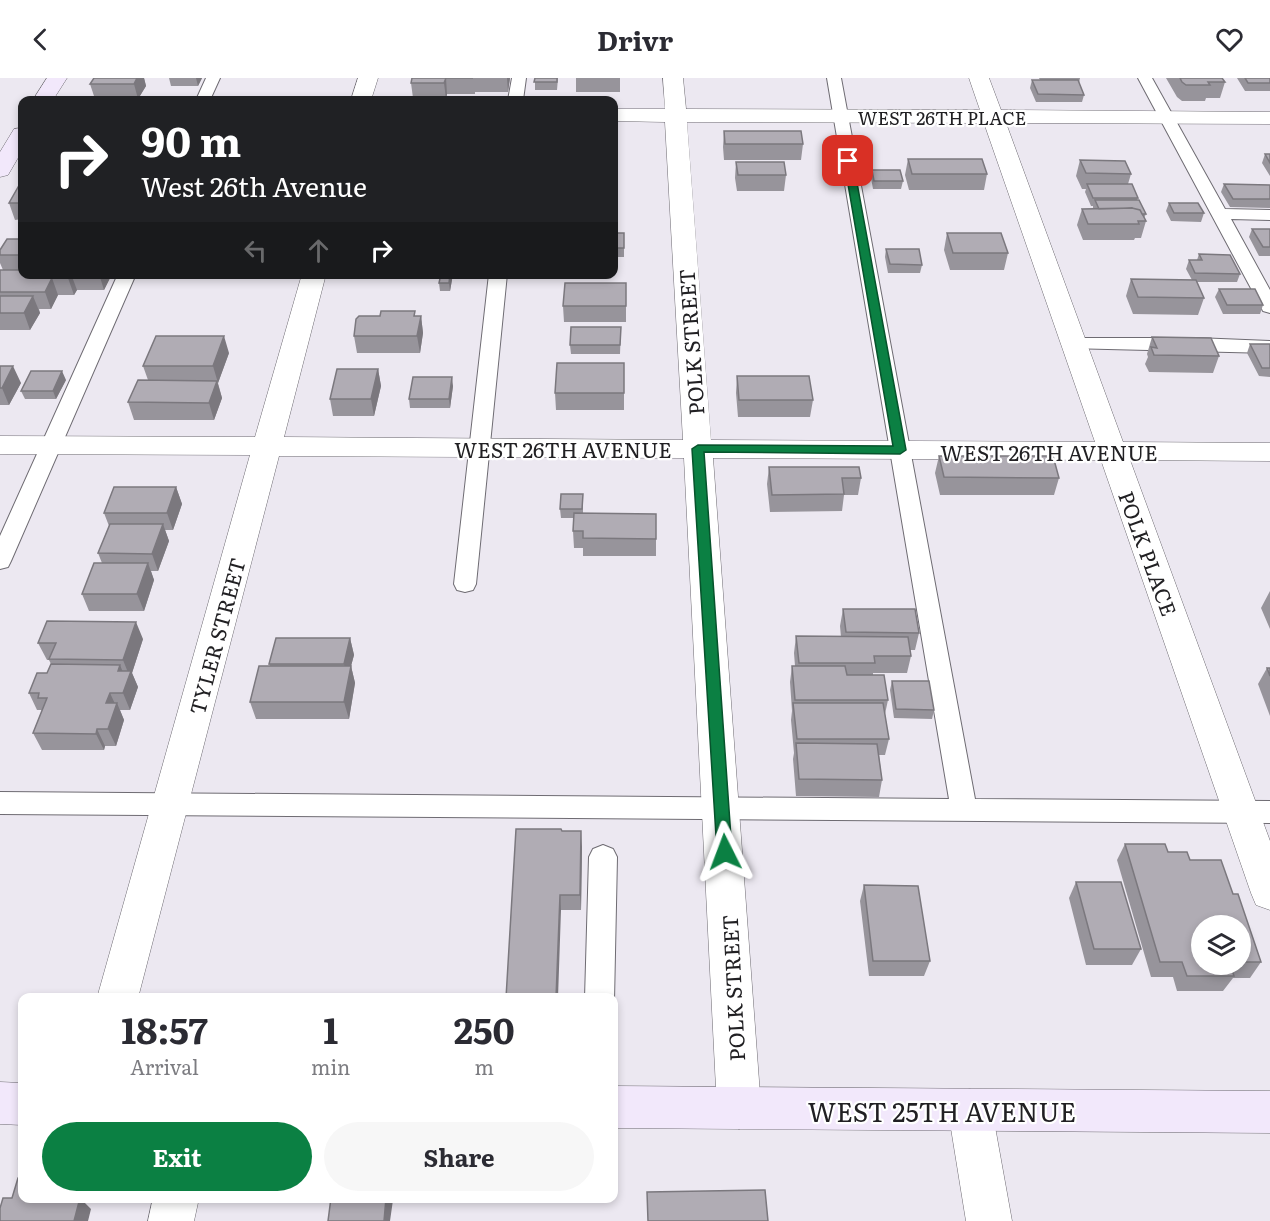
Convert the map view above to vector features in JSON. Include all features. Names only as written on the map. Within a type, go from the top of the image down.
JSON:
[{"type":"street","points":[[46,96],[57,78]]},
{"type":"street","points":[[363,96],[368,78]]},
{"type":"street","name":"POLK STREET","points":[[673,78],[722,808],[739,1108]]},
{"type":"street","name":"POLK PLACE","points":[[979,78],[1112,451],[1256,812],[1270,893]]},
{"type":"street","name":"WEST 26TH PLACE","points":[[618,115],[1270,118]]},
{"type":"street","points":[[0,170],[18,141]]},
{"type":"street","name":"TYLER STREET","points":[[118,993],[313,279]]},
{"type":"street","name":"WEST 26TH AVENUE","points":[[0,445],[1270,452]]},
{"type":"street","points":[[0,1103],[18,1104]]},
{"type":"street","name":"WEST 25TH AVENUE","points":[[618,1107],[1270,1112]]},
{"type":"street","points":[[970,1110],[989,1221]]},
{"type":"street","points":[[171,1221],[175,1203]]},
{"type":"lane","points":[[205,96],[213,78]]},
{"type":"lane","points":[[517,96],[519,78]]},
{"type":"lane","points":[[834,78],[964,810]]},
{"type":"lane","points":[[1145,78],[1270,307]]},
{"type":"lane","points":[[1219,214],[1270,215]]},
{"type":"lane","points":[[0,561],[125,279]]},
{"type":"lane","points":[[465,584],[497,279]]},
{"type":"lane","points":[[1074,344],[1196,344],[1270,347]]},
{"type":"lane","points":[[0,802],[1256,812]]},
{"type":"lane","points":[[600,993],[603,857]]},
{"type":"building","points":[[94,78],[137,78],[134,84],[90,84]]},
{"type":"building","points":[[412,78],[446,78],[444,83],[411,83]]},
{"type":"building","points":[[535,78],[557,78],[557,82],[534,82]]},
{"type":"building","points":[[1180,78],[1222,78],[1225,82],[1208,82],[1210,85],[1186,85]]},
{"type":"building","points":[[1245,78],[1270,78],[1270,83],[1248,83]]},
{"type":"building","points":[[1032,80],[1078,80],[1084,95],[1038,94]]},
{"type":"building","points":[[724,131],[801,131],[803,144],[725,144]]},
{"type":"building","points":[[908,159],[982,159],[987,174],[912,174]]},
{"type":"building","points":[[1080,160],[1125,161],[1131,174],[1086,173]]},
{"type":"building","points":[[736,162],[784,162],[786,175],[738,175]]},
{"type":"building","points":[[872,170],[900,170],[903,181],[874,181]]},
{"type":"building","points":[[1087,184],[1132,184],[1138,198],[1093,198]]},
{"type":"building","points":[[1224,184],[1270,185],[1270,199],[1233,199]]},
{"type":"building","points":[[18,187],[18,203],[9,203]]},
{"type":"building","points":[[1095,200],[1139,200],[1146,214],[1132,208],[1099,209]]},
{"type":"building","points":[[1169,203],[1198,203],[1204,213],[1174,213]]},
{"type":"building","points":[[1132,208],[1140,210],[1146,221],[1138,221],[1139,224],[1088,224],[1082,209]]},
{"type":"building","points":[[1252,229],[1270,229],[1270,247],[1263,247]]},
{"type":"building","points":[[618,233],[624,233],[624,248],[618,248]]},
{"type":"building","points":[[947,233],[1001,233],[1008,253],[953,253]]},
{"type":"building","points":[[7,239],[18,239],[18,255],[0,255],[0,250]]},
{"type":"building","points":[[886,249],[919,249],[922,265],[890,264]]},
{"type":"building","points":[[1199,254],[1230,255],[1240,274],[1195,273],[1189,260],[1202,260]]},
{"type":"building","points":[[0,270],[18,270],[18,279],[52,279],[45,292],[0,292]]},
{"type":"building","points":[[440,279],[449,279],[449,283],[439,283]]},
{"type":"building","points":[[1131,279],[1196,280],[1204,298],[1138,297]]},
{"type":"building","points":[[565,283],[626,283],[626,306],[563,306]]},
{"type":"building","points":[[1219,289],[1255,289],[1263,305],[1227,305]]},
{"type":"building","points":[[0,296],[33,296],[24,313],[0,313]]},
{"type":"building","points":[[381,311],[415,311],[414,316],[421,316],[417,336],[354,336],[356,319],[359,316],[380,316]]},
{"type":"building","points":[[571,327],[621,327],[620,345],[570,345]]},
{"type":"building","points":[[156,336],[224,336],[213,366],[143,366]]},
{"type":"building","points":[[1152,337],[1211,338],[1219,356],[1154,355],[1151,347],[1157,348]]},
{"type":"building","points":[[1250,344],[1270,344],[1270,368],[1262,368]]},
{"type":"building","points":[[557,363],[624,363],[624,393],[555,393]]},
{"type":"building","points":[[0,366],[13,366],[2,388],[0,388]]},
{"type":"building","points":[[337,369],[378,369],[371,399],[330,399]]},
{"type":"building","points":[[31,371],[62,371],[53,391],[21,391]]},
{"type":"building","points":[[737,376],[809,376],[813,400],[739,400]]},
{"type":"building","points":[[413,377],[452,377],[449,399],[409,399]]},
{"type":"building","points":[[138,380],[217,381],[209,403],[128,402]]},
{"type":"building","points":[[939,456],[1053,456],[1059,478],[944,477]]},
{"type":"building","points":[[769,467],[859,467],[861,478],[842,478],[844,494],[772,495]]},
{"type":"building","points":[[114,487],[176,487],[167,513],[104,513]]},
{"type":"building","points":[[561,494],[583,494],[582,509],[560,509]]},
{"type":"building","points":[[574,513],[656,514],[656,539],[583,538],[583,531],[573,531]]},
{"type":"building","points":[[110,524],[163,524],[152,554],[98,553]]},
{"type":"building","points":[[94,563],[148,563],[137,594],[82,594]]},
{"type":"building","points":[[843,609],[915,609],[919,633],[846,632]]},
{"type":"building","points":[[47,621],[136,622],[123,660],[49,659],[56,643],[38,643]]},
{"type":"building","points":[[796,636],[908,637],[911,656],[874,656],[875,663],[799,663]]},
{"type":"building","points":[[276,638],[350,638],[344,664],[269,664]]},
{"type":"building","points":[[51,664],[120,665],[118,671],[131,671],[123,693],[110,693],[106,703],[117,703],[108,729],[97,729],[96,734],[33,733],[47,698],[38,698],[39,693],[29,693],[37,673],[47,673]]},
{"type":"building","points":[[259,666],[351,666],[344,702],[250,702]]},
{"type":"building","points":[[792,666],[845,666],[847,675],[884,675],[888,700],[795,700]]},
{"type":"building","points":[[892,681],[929,681],[934,710],[896,709]]},
{"type":"building","points":[[793,703],[883,703],[889,739],[797,739]]},
{"type":"building","points":[[796,743],[877,744],[882,780],[799,779]]},
{"type":"building","points":[[516,829],[581,831],[580,895],[560,895],[556,993],[506,993]]},
{"type":"building","points":[[1125,844],[1165,844],[1168,852],[1187,852],[1190,860],[1221,860],[1233,894],[1238,894],[1245,915],[1191,915],[1191,975],[1234,976],[1187,976],[1182,962],[1160,962]]},
{"type":"building","points":[[1076,882],[1121,882],[1141,949],[1094,949]]},
{"type":"building","points":[[864,885],[918,886],[930,961],[873,961]]},
{"type":"building","points":[[1251,932],[1261,962],[1251,962]]},
{"type":"building","points":[[18,1178],[18,1203],[79,1203],[74,1221],[0,1221],[3,1198],[12,1198]]},
{"type":"building","points":[[765,1190],[768,1221],[648,1221],[647,1192]]},
{"type":"building","points":[[330,1203],[386,1203],[384,1221],[328,1221]]},
{"type":"route","points":[[725,852],[698,449],[900,450],[848,161]]}]
